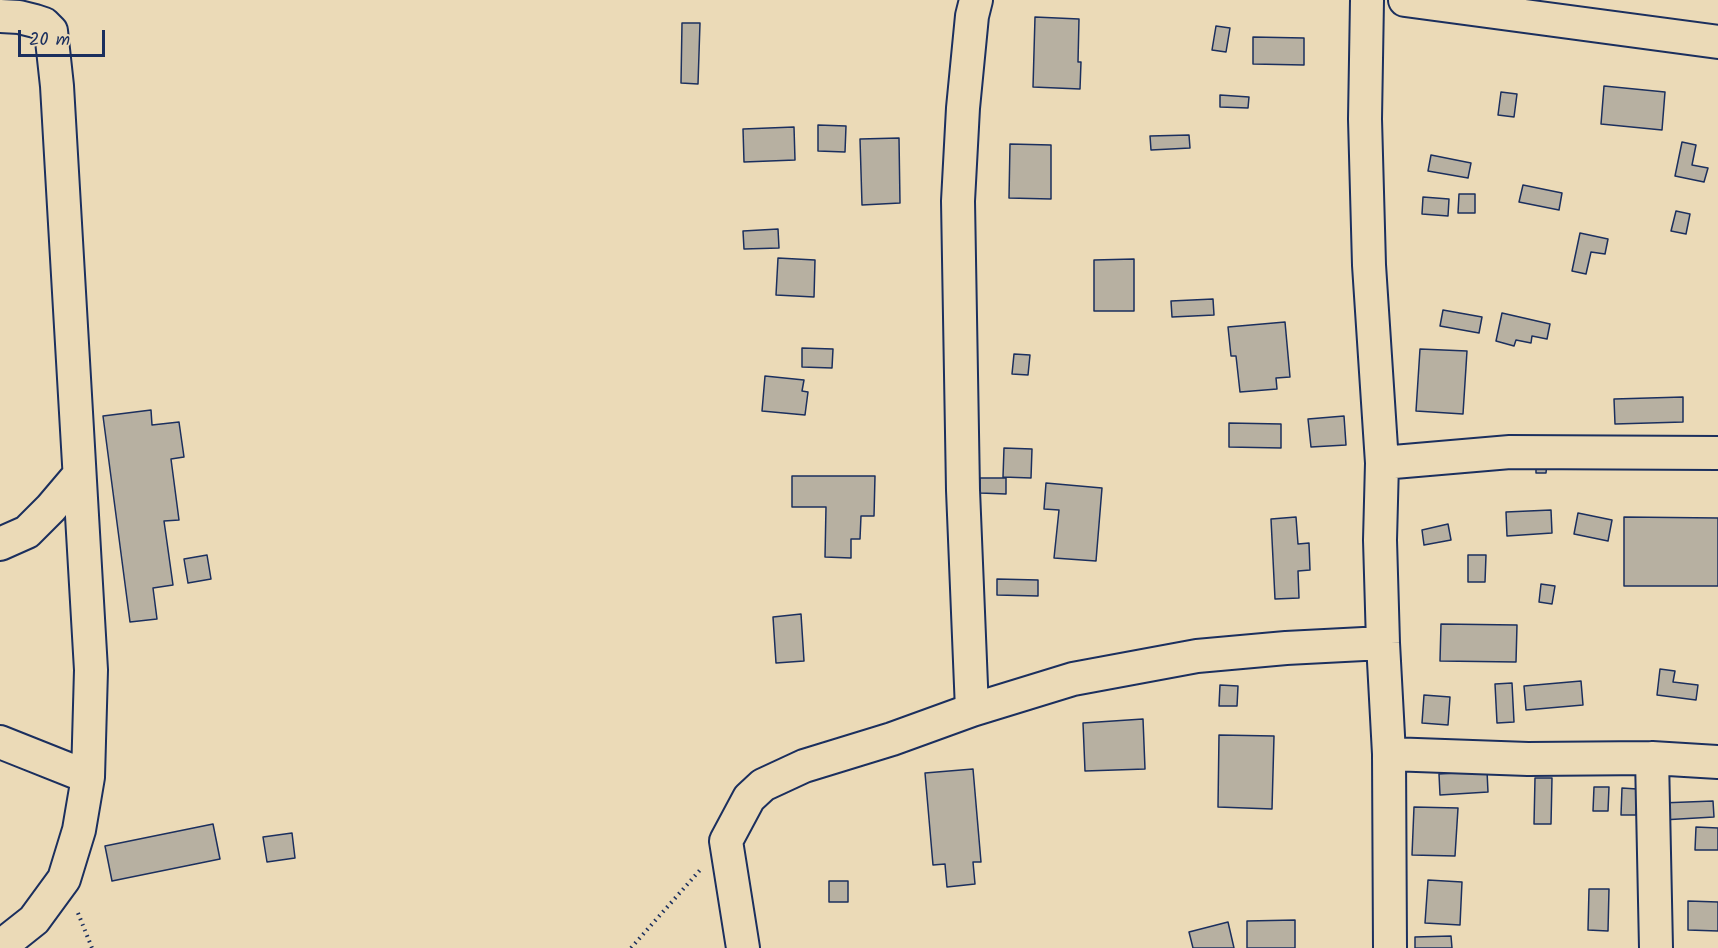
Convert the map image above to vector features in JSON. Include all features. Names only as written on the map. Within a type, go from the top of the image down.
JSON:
[{"type":"street","points":[[972,710],[963,490],[958,201],[963,108],[972,16],[976,0]]},
{"type":"street","points":[[1367,0],[1365,141],[1382,463],[1380,540],[1389,754],[1390,948]]},
{"type":"street","points":[[1405,0],[1718,42]]},
{"type":"street","points":[[0,16],[35,21],[44,24],[51,32],[57,86],[91,670],[88,777],[79,830],[64,879],[34,920],[0,947]]},
{"type":"street","points":[[1382,463],[1510,452],[1718,453]]},
{"type":"street","points":[[0,544],[27,532],[79,475]]},
{"type":"street","points":[[743,948],[726,841],[749,798],[763,785],[804,766],[1073,679],[1197,656],[1383,643]]},
{"type":"street","points":[[0,742],[88,777]]},
{"type":"street","points":[[1389,754],[1528,759],[1652,758],[1718,762]]},
{"type":"street","points":[[1652,758],[1656,948]]},
{"type":"path","points":[[631,948],[726,841]]},
{"type":"building","points":[[1035,17],[1079,19],[1080,89],[1033,87]]},
{"type":"building","points":[[682,23],[700,23],[698,84],[681,83]]},
{"type":"building","points":[[1216,26],[1230,28],[1226,52],[1212,50]]},
{"type":"building","points":[[1253,37],[1304,38],[1304,65],[1253,64]]},
{"type":"building","points":[[1604,86],[1665,92],[1662,130],[1601,124]]},
{"type":"building","points":[[1501,92],[1517,94],[1514,117],[1498,115]]},
{"type":"building","points":[[1220,95],[1249,97],[1248,108],[1220,107]]},
{"type":"building","points":[[818,125],[846,126],[845,152],[818,151]]},
{"type":"building","points":[[794,127],[795,160],[744,162],[743,129]]},
{"type":"building","points":[[1189,135],[1190,148],[1151,150],[1150,136]]},
{"type":"building","points":[[899,138],[900,203],[862,205],[860,139]]},
{"type":"building","points":[[1682,142],[1696,145],[1692,165],[1708,168],[1704,182],[1675,176]]},
{"type":"building","points":[[1010,144],[1051,145],[1051,199],[1009,198]]},
{"type":"building","points":[[1431,155],[1471,163],[1468,178],[1428,171]]},
{"type":"building","points":[[1523,185],[1562,193],[1559,210],[1519,202]]},
{"type":"building","points":[[1459,194],[1475,194],[1475,213],[1458,213]]},
{"type":"building","points":[[1423,197],[1449,199],[1448,216],[1422,214]]},
{"type":"building","points":[[1676,211],[1690,214],[1686,234],[1671,231]]},
{"type":"building","points":[[778,229],[779,248],[744,249],[743,231]]},
{"type":"building","points":[[1580,233],[1608,239],[1605,254],[1591,252],[1586,274],[1572,271]]},
{"type":"building","points":[[778,258],[815,260],[814,297],[776,295]]},
{"type":"building","points":[[1134,259],[1134,311],[1094,311],[1094,260]]},
{"type":"building","points":[[1213,299],[1214,315],[1172,317],[1171,301]]},
{"type":"building","points":[[1443,310],[1482,317],[1479,333],[1440,326]]},
{"type":"building","points":[[1502,313],[1550,324],[1547,339],[1532,336],[1531,343],[1516,340],[1514,346],[1496,341]]},
{"type":"building","points":[[1285,322],[1290,377],[1276,378],[1277,389],[1240,392],[1236,356],[1231,356],[1228,327]]},
{"type":"building","points":[[802,348],[833,349],[832,368],[802,367]]},
{"type":"building","points":[[1420,349],[1467,351],[1463,414],[1416,411]]},
{"type":"building","points":[[1014,354],[1030,355],[1028,375],[1012,374]]},
{"type":"building","points":[[765,376],[804,380],[802,391],[808,392],[805,415],[762,411]]},
{"type":"building","points":[[1683,397],[1683,422],[1615,424],[1614,399]]},
{"type":"building","points":[[151,410],[152,425],[179,422],[184,457],[171,459],[179,520],[164,521],[173,585],[153,588],[157,619],[130,622],[103,416]]},
{"type":"building","points":[[1344,416],[1346,445],[1311,447],[1308,419]]},
{"type":"building","points":[[1229,423],[1281,424],[1281,448],[1229,447]]},
{"type":"building","points":[[1004,448],[1032,449],[1031,478],[1003,477]]},
{"type":"building","points":[[1536,462],[1547,462],[1546,473],[1536,473]]},
{"type":"building","points":[[792,476],[875,476],[874,516],[861,516],[860,539],[851,539],[851,558],[825,557],[826,507],[792,507]]},
{"type":"building","points":[[980,478],[1006,478],[1006,494],[980,493]]},
{"type":"building","points":[[1046,483],[1102,488],[1096,561],[1054,558],[1059,510],[1044,509]]},
{"type":"building","points":[[1551,510],[1552,533],[1507,536],[1506,512]]},
{"type":"building","points":[[1578,513],[1612,520],[1608,541],[1574,534]]},
{"type":"building","points":[[1296,517],[1298,544],[1309,543],[1310,570],[1298,571],[1299,598],[1275,599],[1271,519]]},
{"type":"building","points":[[1624,517],[1718,518],[1718,586],[1624,586]]},
{"type":"building","points":[[1448,524],[1451,540],[1424,545],[1422,530]]},
{"type":"building","points":[[207,555],[211,579],[188,583],[184,559]]},
{"type":"building","points":[[1468,555],[1486,555],[1485,582],[1468,582]]},
{"type":"building","points":[[997,579],[1038,580],[1038,596],[997,595]]},
{"type":"building","points":[[1541,584],[1555,586],[1552,604],[1539,602]]},
{"type":"building","points":[[801,614],[804,661],[776,663],[773,617]]},
{"type":"building","points":[[1441,624],[1517,625],[1516,662],[1440,661]]},
{"type":"building","points":[[1660,669],[1675,671],[1673,682],[1698,685],[1696,700],[1657,695]]},
{"type":"building","points":[[1581,681],[1583,705],[1526,710],[1524,686]]},
{"type":"building","points":[[1512,683],[1514,722],[1497,723],[1495,684]]},
{"type":"building","points":[[1220,685],[1238,686],[1237,706],[1219,706]]},
{"type":"building","points":[[1424,695],[1450,697],[1448,725],[1422,723]]},
{"type":"building","points":[[1143,719],[1145,769],[1085,771],[1083,723]]},
{"type":"building","points":[[1219,735],[1274,736],[1272,809],[1218,807]]},
{"type":"building","points":[[973,769],[981,862],[973,862],[975,884],[947,887],[945,864],[933,865],[925,773]]},
{"type":"building","points":[[1487,771],[1488,792],[1440,795],[1439,774]]},
{"type":"building","points":[[1535,778],[1552,778],[1551,824],[1534,824]]},
{"type":"building","points":[[1594,787],[1609,787],[1608,811],[1593,811]]},
{"type":"building","points":[[1622,788],[1637,789],[1636,815],[1621,815]]},
{"type":"building","points":[[1713,801],[1714,817],[1662,820],[1661,803]]},
{"type":"building","points":[[1414,807],[1458,808],[1455,856],[1412,855]]},
{"type":"building","points":[[213,824],[220,859],[112,881],[105,846]]},
{"type":"building","points":[[1696,827],[1718,828],[1718,850],[1695,850]]},
{"type":"building","points":[[292,833],[295,858],[267,862],[263,837]]},
{"type":"building","points":[[1428,880],[1462,882],[1460,925],[1425,923]]},
{"type":"building","points":[[829,881],[848,881],[848,902],[829,902]]},
{"type":"building","points":[[1589,889],[1609,889],[1608,931],[1588,930]]},
{"type":"building","points":[[1688,901],[1718,902],[1718,931],[1688,930]]},
{"type":"building","points":[[1295,920],[1295,948],[1247,948],[1247,921]]},
{"type":"building","points":[[1228,922],[1234,948],[1193,948],[1189,932]]},
{"type":"building","points":[[1451,936],[1452,948],[1415,948],[1415,937]]}]
